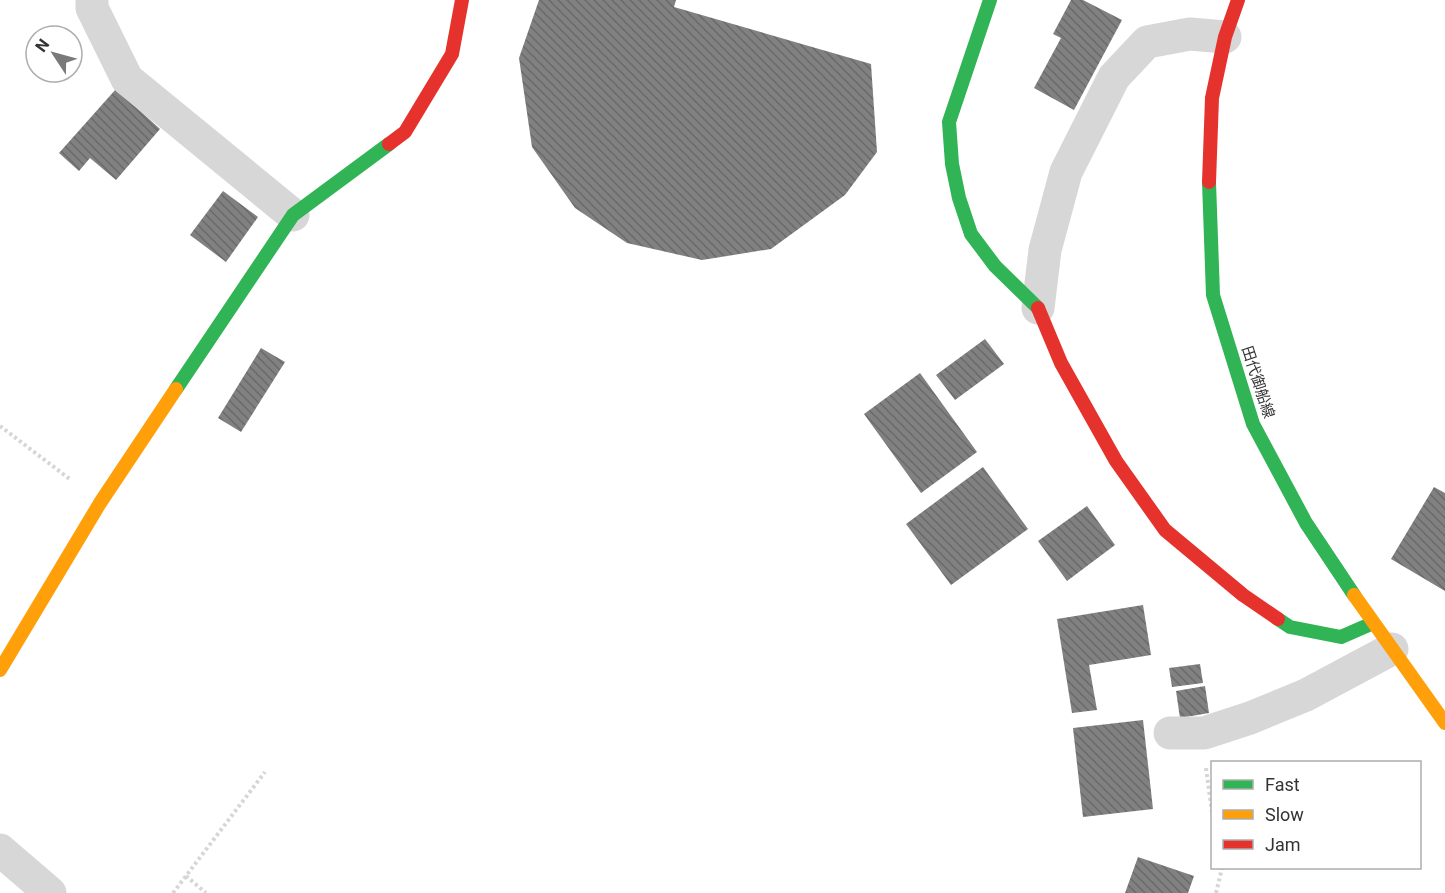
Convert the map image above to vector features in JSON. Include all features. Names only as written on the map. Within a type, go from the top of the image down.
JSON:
[{"type":"street","points":[[92,0],[92,8],[127,79],[293,215]]},
{"type":"street","points":[[0,670],[100,502],[293,215],[405,132],[452,54],[462,0]]},
{"type":"street","points":[[990,0],[949,122],[952,165],[959,198],[971,234],[995,266],[1038,308],[1061,363],[1116,461],[1165,530],[1243,595],[1290,627],[1341,637],[1382,636]]},
{"type":"street","name":"田代御船線","points":[[1238,0],[1225,37],[1212,98],[1209,178],[1213,295],[1253,424],[1306,523],[1382,636],[1445,723]]},
{"type":"street","points":[[1038,308],[1046,250],[1066,172],[1114,78],[1146,42],[1190,34],[1225,37]]},
{"type":"street","points":[[1170,733],[1204,733],[1250,718],[1306,695],[1382,636]]},
{"type":"street","points":[[0,850],[50,893]]},
{"type":"path","points":[[0,426],[100,502]]},
{"type":"path","points":[[1204,733],[1211,806]]},
{"type":"path","points":[[173,893],[265,772]]},
{"type":"path","points":[[1216,893],[1222,869]]},
{"type":"path","points":[[186,876],[206,893]]},
{"type":"building","points":[[539,0],[676,0],[674,7],[871,64],[877,152],[845,195],[771,249],[702,260],[627,243],[575,208],[532,147],[519,58]]},
{"type":"building","points":[[1071,0],[1083,0],[1122,20],[1074,110],[1034,88],[1061,38],[1053,34]]},
{"type":"building","points":[[116,89],[160,129],[116,180],[90,158],[79,171],[59,153]]},
{"type":"building","points":[[223,191],[258,217],[226,262],[190,235]]},
{"type":"building","points":[[985,339],[1004,364],[955,400],[936,375]]},
{"type":"building","points":[[261,348],[285,362],[241,432],[218,418]]},
{"type":"building","points":[[920,373],[977,452],[921,493],[864,414]]},
{"type":"building","points":[[983,467],[1028,529],[951,585],[906,524]]},
{"type":"building","points":[[1434,487],[1445,493],[1445,591],[1391,559]]},
{"type":"building","points":[[1087,506],[1115,545],[1067,581],[1038,541]]},
{"type":"building","points":[[1143,605],[1151,655],[1089,665],[1097,710],[1072,713],[1057,619]]},
{"type":"building","points":[[1200,664],[1203,683],[1172,687],[1169,668]]},
{"type":"building","points":[[1205,686],[1209,713],[1180,718],[1176,691]]},
{"type":"building","points":[[1143,720],[1153,809],[1083,817],[1073,728]]},
{"type":"building","points":[[1138,857],[1194,876],[1188,893],[1125,893]]},
{"type":"traffic: fast","points":[[990,0],[949,122],[952,164],[959,198],[971,234],[995,266],[1038,308]]},
{"type":"traffic: fast","points":[[176,389],[293,215],[389,144]]},
{"type":"traffic: fast","points":[[1209,182],[1213,295],[1253,424],[1306,523],[1354,595]]},
{"type":"traffic: fast","points":[[1278,619],[1290,627],[1341,637],[1373,623]]},
{"type":"traffic: slow","points":[[0,670],[100,503],[176,389]]},
{"type":"traffic: slow","points":[[1354,595],[1445,723]]},
{"type":"traffic: jam","points":[[389,144],[405,132],[452,54],[462,0]]},
{"type":"traffic: jam","points":[[1209,182],[1212,98],[1225,37],[1238,0]]},
{"type":"traffic: jam","points":[[1038,308],[1061,363],[1116,461],[1165,530],[1243,595],[1278,619]]}]
